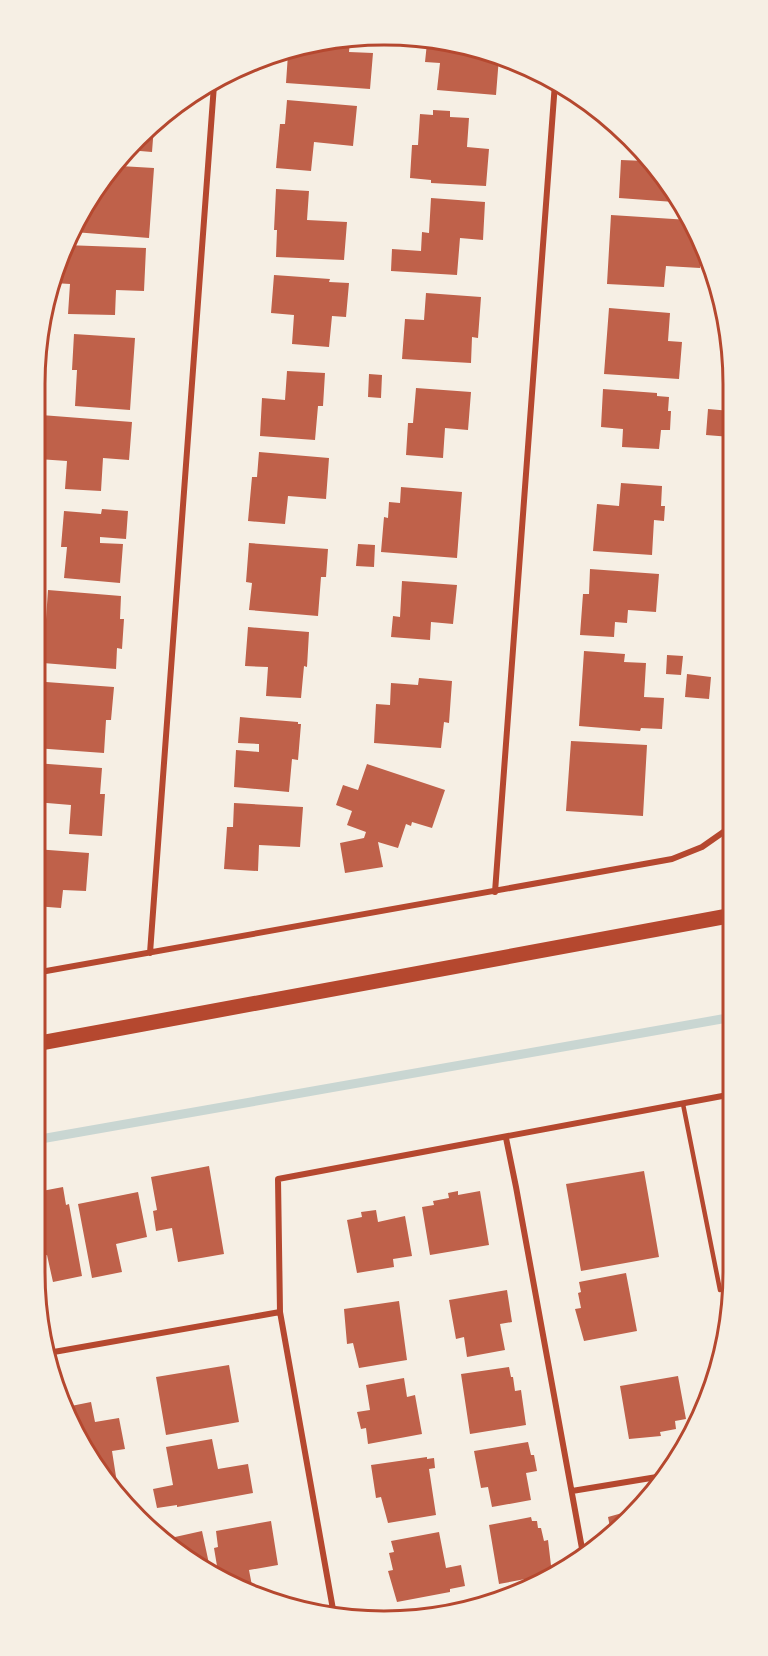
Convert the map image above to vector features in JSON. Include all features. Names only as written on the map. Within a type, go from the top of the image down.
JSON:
[{"type":"main road","points":[[45,1042],[723,915]]},
{"type":"street","points":[[495,892],[554,90]]},
{"type":"street","points":[[150,953],[214,91]]},
{"type":"street","points":[[45,971],[672,859],[702,847],[723,832]]},
{"type":"street","points":[[333,1607],[280,1312],[278,1179],[723,1096]]},
{"type":"street","points":[[506,1138],[582,1547]]},
{"type":"street","points":[[55,1352],[280,1312]]},
{"type":"street","points":[[573,1491],[653,1478]]},
{"type":"lane","points":[[683,1104],[720,1290]]},
{"type":"building","points":[[349,47],[349,52],[373,53],[370,89],[286,83],[288,59]]},
{"type":"building","points":[[426,48],[498,65],[496,95],[437,90],[440,63],[425,62]]},
{"type":"building","points":[[287,100],[357,106],[353,146],[314,142],[311,171],[276,168],[280,124],[285,124]]},
{"type":"building","points":[[433,110],[450,111],[450,117],[469,118],[467,147],[489,149],[486,186],[431,183],[431,180],[410,178],[412,145],[418,145],[420,114],[433,115]]},
{"type":"building","points":[[153,135],[152,152],[138,151]]},
{"type":"building","points":[[621,160],[640,161],[670,202],[619,198]]},
{"type":"building","points":[[124,166],[154,168],[149,238],[81,233],[90,214]]},
{"type":"building","points":[[276,189],[309,191],[307,220],[347,222],[344,260],[276,257],[277,230],[274,230]]},
{"type":"building","points":[[431,198],[485,202],[483,240],[460,238],[457,275],[391,271],[392,249],[421,251],[422,232],[429,233]]},
{"type":"building","points":[[611,215],[681,219],[697,254],[700,268],[666,266],[664,287],[607,284]]},
{"type":"building","points":[[75,245],[146,248],[144,291],[116,290],[115,315],[68,314],[70,284],[61,283]]},
{"type":"building","points":[[274,275],[330,279],[329,282],[349,283],[346,317],[332,316],[329,347],[292,344],[294,315],[271,313]]},
{"type":"building","points":[[426,293],[481,297],[478,338],[472,337],[471,363],[402,359],[405,319],[424,320]]},
{"type":"building","points":[[609,308],[670,313],[668,341],[682,342],[679,379],[604,374]]},
{"type":"building","points":[[74,334],[135,338],[130,410],[75,406],[77,370],[72,370]]},
{"type":"building","points":[[287,371],[325,373],[323,406],[318,406],[315,440],[260,436],[262,398],[285,400]]},
{"type":"building","points":[[369,374],[382,375],[381,398],[368,397]]},
{"type":"building","points":[[416,388],[471,392],[468,430],[445,428],[443,458],[406,455],[408,423],[413,423]]},
{"type":"building","points":[[603,389],[657,393],[657,396],[669,397],[670,430],[661,430],[659,449],[622,447],[623,429],[601,427]]},
{"type":"building","points":[[708,409],[723,410],[723,436],[706,435]]},
{"type":"building","points":[[45,415],[132,422],[129,460],[103,458],[101,491],[65,489],[67,461],[45,459]]},
{"type":"building","points":[[259,452],[329,458],[326,499],[288,496],[285,524],[248,521],[252,477],[257,477]]},
{"type":"building","points":[[621,483],[662,486],[661,506],[665,506],[664,521],[654,520],[652,555],[593,551],[597,504],[619,506]]},
{"type":"building","points":[[401,487],[462,492],[457,558],[381,552],[384,517],[388,518],[389,502],[400,503]]},
{"type":"building","points":[[102,509],[128,511],[126,539],[100,537],[100,543],[123,544],[120,583],[64,578],[67,547],[61,547],[64,511],[101,514]]},
{"type":"building","points":[[249,543],[328,549],[326,577],[321,577],[318,616],[249,610],[252,583],[246,582]]},
{"type":"building","points":[[358,544],[375,545],[374,567],[356,566]]},
{"type":"building","points":[[590,569],[659,574],[656,612],[628,610],[627,623],[615,622],[614,637],[580,635],[583,594],[589,594]]},
{"type":"building","points":[[402,581],[457,585],[453,624],[431,622],[430,640],[391,637],[393,616],[400,617]]},
{"type":"building","points":[[48,590],[121,596],[120,619],[124,619],[122,649],[117,648],[116,669],[45,663]]},
{"type":"building","points":[[248,627],[309,632],[307,667],[304,666],[301,698],[266,696],[268,667],[245,666]]},
{"type":"building","points":[[584,651],[625,654],[624,662],[646,663],[644,697],[664,698],[662,729],[641,728],[640,731],[579,726]]},
{"type":"building","points":[[667,655],[683,656],[681,675],[666,674]]},
{"type":"building","points":[[687,674],[711,677],[709,699],[685,697]]},
{"type":"building","points":[[419,678],[452,681],[449,723],[444,722],[441,748],[374,743],[376,704],[390,705],[391,683],[418,685]]},
{"type":"building","points":[[46,682],[114,687],[111,720],[106,720],[104,753],[45,749]]},
{"type":"building","points":[[240,717],[301,724],[298,760],[292,759],[289,792],[234,787],[236,750],[259,752],[259,744],[238,743]]},
{"type":"building","points":[[571,741],[647,745],[643,816],[566,811]]},
{"type":"building","points":[[45,764],[102,768],[100,794],[105,794],[102,836],[69,834],[71,805],[45,803]]},
{"type":"building","points":[[367,764],[445,790],[432,828],[412,822],[411,826],[406,824],[398,848],[378,842],[383,867],[345,873],[340,843],[364,838],[366,832],[347,825],[352,811],[336,805],[343,785],[358,790]]},
{"type":"building","points":[[234,803],[303,807],[300,847],[259,845],[258,871],[224,869],[227,827],[233,827]]},
{"type":"building","points":[[45,850],[89,853],[86,891],[63,890],[61,908],[45,907]]},
{"type":"building","points":[[209,1166],[224,1254],[178,1262],[172,1228],[156,1231],[153,1211],[157,1210],[151,1177]]},
{"type":"building","points":[[644,1171],[659,1257],[581,1271],[566,1184]]},
{"type":"building","points":[[63,1187],[66,1205],[69,1204],[82,1276],[53,1282],[47,1255],[45,1255],[45,1190]]},
{"type":"building","points":[[458,1191],[458,1195],[480,1191],[489,1245],[430,1255],[422,1207],[434,1205],[433,1201],[449,1198],[448,1193]]},
{"type":"building","points":[[138,1192],[147,1237],[116,1244],[122,1272],[92,1278],[78,1204]]},
{"type":"building","points":[[376,1210],[378,1222],[405,1216],[412,1256],[393,1259],[394,1267],[357,1273],[347,1220],[362,1217],[361,1212]]},
{"type":"building","points":[[626,1273],[637,1331],[584,1341],[575,1309],[581,1308],[578,1293],[581,1292],[579,1282]]},
{"type":"building","points":[[507,1290],[512,1322],[500,1324],[505,1350],[467,1357],[464,1337],[456,1339],[449,1300]]},
{"type":"building","points":[[399,1301],[407,1360],[359,1368],[353,1343],[347,1344],[344,1309]]},
{"type":"building","points":[[229,1365],[239,1422],[166,1435],[156,1377]]},
{"type":"building","points":[[509,1367],[515,1391],[521,1390],[526,1425],[470,1434],[461,1374]]},
{"type":"building","points":[[678,1376],[686,1419],[675,1421],[676,1429],[660,1432],[661,1436],[629,1439],[620,1386]]},
{"type":"building","points":[[404,1378],[407,1397],[415,1395],[422,1434],[368,1444],[366,1428],[361,1429],[357,1412],[370,1410],[366,1385]]},
{"type":"building","points":[[91,1402],[95,1422],[119,1418],[125,1449],[112,1451],[117,1480],[90,1442],[73,1406]]},
{"type":"building","points":[[212,1439],[218,1469],[248,1464],[253,1493],[177,1507],[177,1505],[157,1508],[153,1489],[173,1485],[166,1447]]},
{"type":"building","points":[[528,1442],[531,1455],[534,1455],[537,1471],[526,1473],[531,1500],[492,1507],[488,1487],[481,1488],[474,1451]]},
{"type":"building","points":[[427,1457],[427,1459],[434,1458],[435,1468],[429,1469],[436,1515],[388,1523],[381,1497],[376,1498],[371,1465]]},
{"type":"building","points":[[623,1513],[610,1525],[608,1517]]},
{"type":"building","points":[[531,1517],[532,1521],[537,1521],[544,1541],[548,1540],[551,1567],[529,1578],[499,1584],[489,1525]]},
{"type":"building","points":[[271,1521],[278,1565],[249,1570],[252,1584],[217,1568],[214,1548],[218,1547],[216,1531]]},
{"type":"building","points":[[202,1531],[209,1562],[196,1554],[173,1537]]},
{"type":"building","points":[[439,1532],[446,1568],[461,1565],[465,1586],[450,1589],[450,1592],[397,1602],[388,1571],[393,1570],[389,1553],[394,1552],[391,1541]]},
{"type":"waterway","points":[[45,1138],[723,1019]]}]
